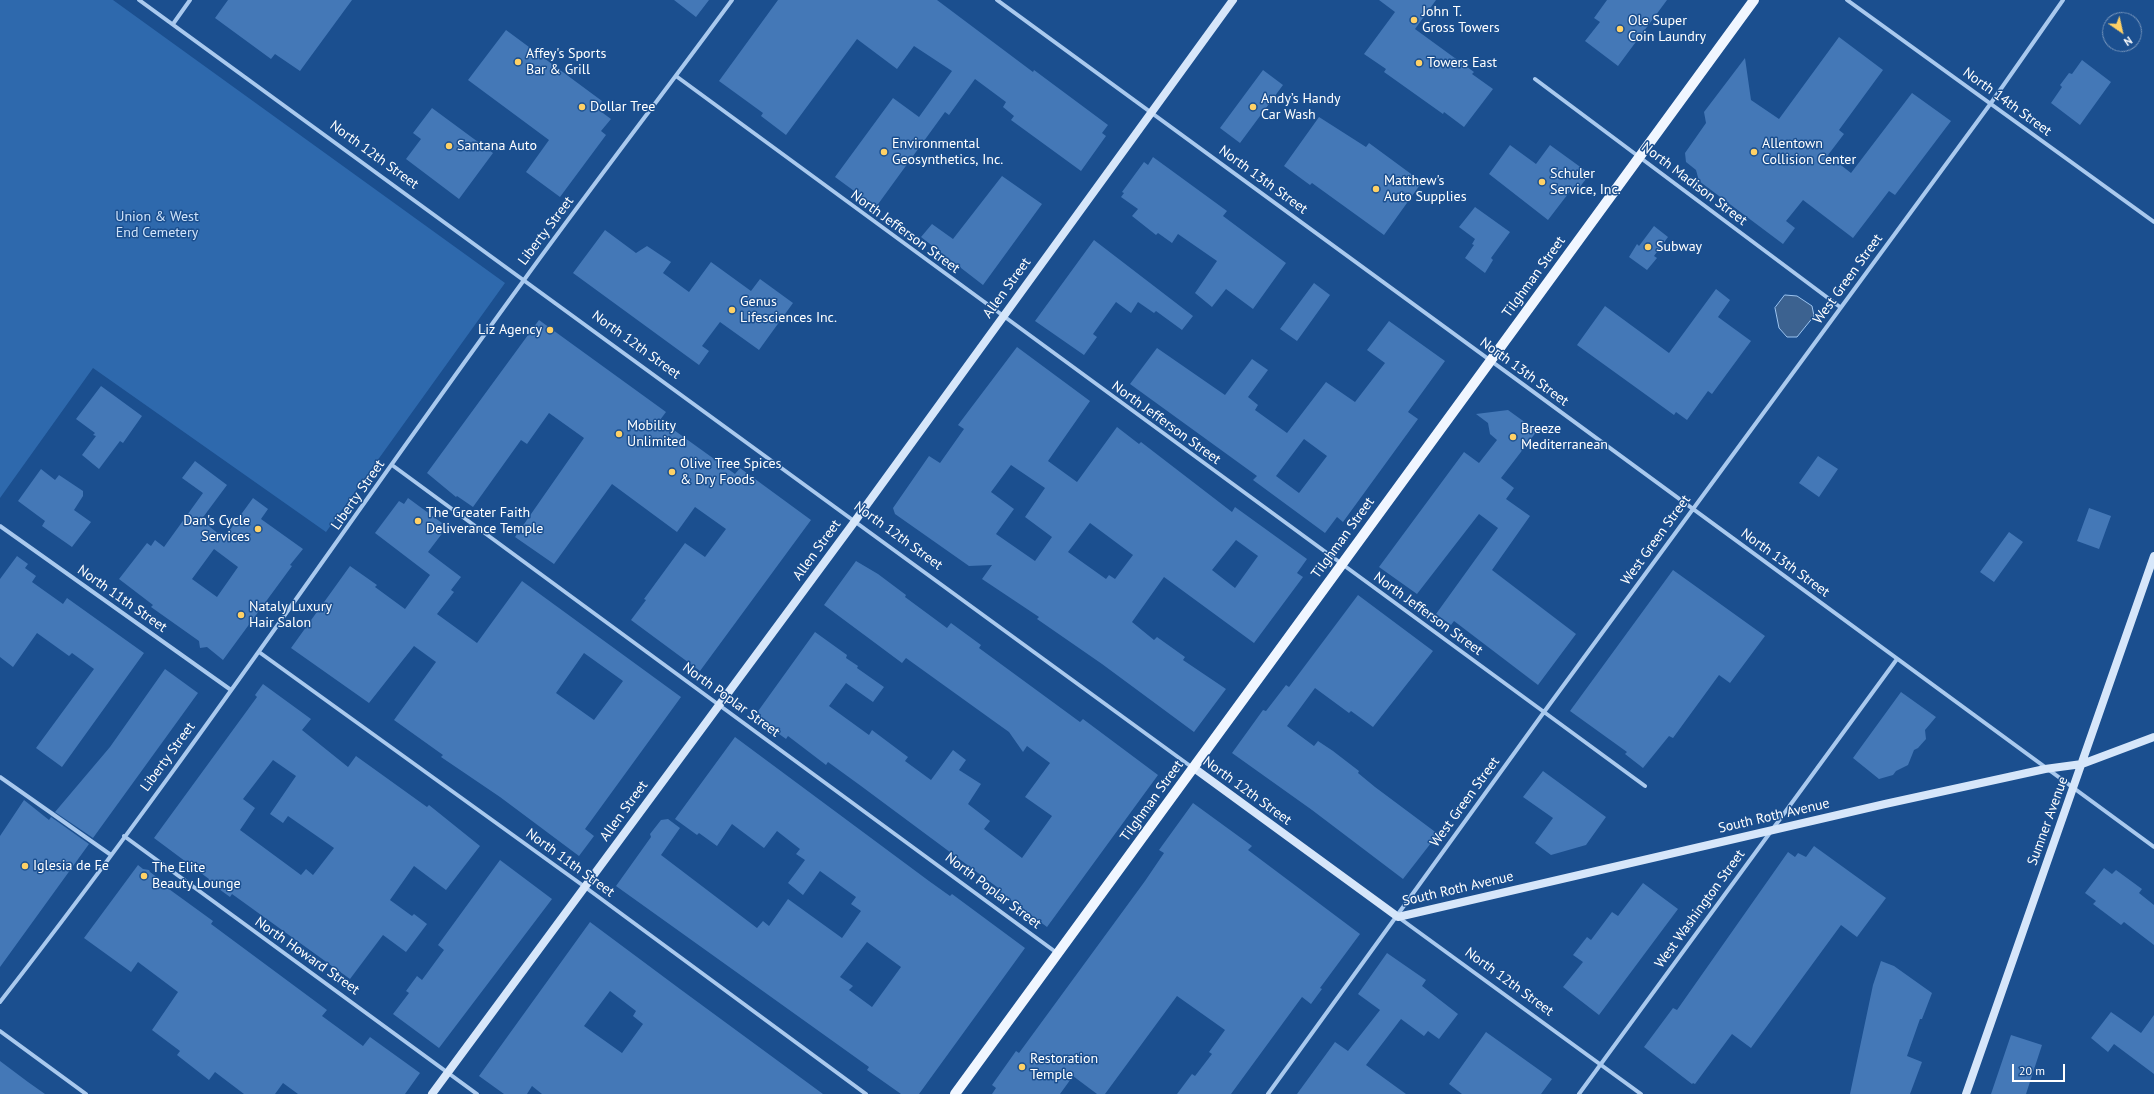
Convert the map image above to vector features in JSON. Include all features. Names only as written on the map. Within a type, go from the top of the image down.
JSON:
[{"type":"main road","name":"Tilghman Street","points":[[955,1094],[1754,0]]},
{"type":"street","name":"North 12th Street","points":[[139,0],[1641,1094]]},
{"type":"street","points":[[173,24],[190,0]]},
{"type":"street","name":"Liberty Street","points":[[0,1002],[111,855],[259,652],[524,280],[732,0]]},
{"type":"street","name":"North 13th Street","points":[[998,0],[2045,769],[2074,788],[2154,847]]},
{"type":"street","name":"Allen Street","points":[[432,1094],[855,521],[1233,0]]},
{"type":"street","name":"North 14th Street","points":[[1847,0],[2154,222]]},
{"type":"street","name":"West Green Street","points":[[1268,1094],[1398,917],[1544,712],[1692,509],[1991,103],[2063,0]]},
{"type":"street","name":"North Jefferson Street","points":[[676,76],[1002,317],[1645,786]]},
{"type":"street","name":"North Madison Street","points":[[1535,79],[1840,307]]},
{"type":"street","name":"North Poplar Street","points":[[392,465],[1058,953]]},
{"type":"street","name":"North 11th Street","points":[[0,526],[231,690]]},
{"type":"street","name":"Sumner Avenue","points":[[1966,1094],[2154,556]]},
{"type":"street","name":"North 11th Street","points":[[259,652],[585,887],[866,1094]]},
{"type":"street","name":"West Washington Street","points":[[1579,1094],[1897,659]]},
{"type":"street","name":"South Roth Avenue","points":[[1398,917],[1771,830],[2045,769],[2082,764],[2154,737]]},
{"type":"street","points":[[0,777],[111,855]]},
{"type":"street","name":"North Howard Street","points":[[124,836],[477,1094]]},
{"type":"street","points":[[0,1031],[86,1094]]},
{"type":"green space","name":"Union & West End Cemetery","points":[[0,0],[113,0],[505,283],[326,532],[93,368],[0,498]]},
{"type":"shaded area","points":[[1785,295],[1797,296],[1812,306],[1814,316],[1797,337],[1787,337],[1779,328],[1775,308]]},
{"type":"building","points":[[228,0],[352,0],[300,71],[275,54],[271,59],[215,18]]},
{"type":"building","points":[[674,0],[709,0],[696,17]]},
{"type":"building","points":[[778,0],[937,0],[1033,72],[1034,70],[1108,125],[1102,133],[1106,136],[1081,171],[1011,120],[1014,116],[1003,107],[1006,102],[975,79],[949,115],[945,112],[876,207],[835,177],[893,98],[919,117],[952,71],[914,46],[897,69],[857,39],[786,135],[761,116],[763,113],[719,81]]},
{"type":"building","name":"Towers East","points":[[1379,0],[1436,0],[1415,29],[1474,72],[1472,74],[1493,89],[1464,127],[1384,72],[1386,69],[1364,54],[1395,12]]},
{"type":"building","name":"Ole Super Coin Laundry","points":[[1607,0],[1667,0],[1618,66],[1585,41],[1600,22],[1594,18]]},
{"type":"building","points":[[506,30],[602,101],[596,108],[611,119],[601,131],[606,135],[560,197],[526,172],[549,140],[468,80]]},
{"type":"building","points":[[1839,37],[1883,70],[1839,130],[1844,134],[1828,155],[1851,173],[1912,93],[1951,121],[1895,195],[1889,191],[1853,238],[1803,200],[1786,221],[1795,228],[1783,244],[1699,181],[1696,170],[1686,162],[1685,153],[1706,123],[1704,112],[1745,58],[1751,100],[1779,119]]},
{"type":"building","points":[[2082,60],[2111,82],[2080,125],[2051,103],[2062,87],[2060,85],[2069,73],[2072,74]]},
{"type":"building","name":"Andy’s Handy Car Wash","points":[[1263,70],[1283,85],[1240,143],[1220,128]]},
{"type":"building","name":"Santana Auto","points":[[432,108],[493,153],[459,199],[406,159],[421,139],[413,133]]},
{"type":"building","points":[[1319,117],[1366,147],[1369,143],[1422,182],[1384,235],[1312,183],[1310,185],[1284,166]]},
{"type":"building","name":"Schuler Service, Inc.","points":[[1510,145],[1536,164],[1550,145],[1590,174],[1575,193],[1571,190],[1548,220],[1489,174]]},
{"type":"building","points":[[1153,157],[1227,211],[1223,216],[1286,263],[1253,309],[1226,289],[1212,307],[1195,293],[1217,261],[1178,234],[1172,243],[1158,233],[1156,235],[1132,216],[1138,209],[1121,197],[1124,193],[1122,192],[1144,162],[1148,165]]},
{"type":"building","points":[[1002,176],[1042,204],[983,285],[921,237],[932,224],[953,239]]},
{"type":"building","points":[[1475,207],[1510,232],[1491,258],[1493,260],[1485,273],[1465,258],[1474,245],[1472,244],[1475,239],[1459,227]]},
{"type":"building","name":"Subway","points":[[1654,226],[1668,237],[1654,256],[1657,258],[1647,270],[1629,257],[1637,244],[1639,246]]},
{"type":"building","points":[[605,230],[636,253],[647,246],[671,262],[663,273],[689,292],[711,262],[751,291],[760,279],[793,303],[759,350],[720,322],[702,346],[709,351],[699,365],[573,273]]},
{"type":"building","points":[[1094,240],[1193,316],[1182,330],[1156,311],[1154,313],[1138,302],[1131,313],[1116,302],[1093,334],[1097,337],[1084,355],[1035,321]]},
{"type":"building","points":[[1314,283],[1330,295],[1297,341],[1280,329]]},
{"type":"building","points":[[1716,289],[1730,300],[1718,317],[1751,341],[1712,394],[1708,391],[1687,420],[1676,412],[1674,415],[1577,345],[1605,306],[1669,353]]},
{"type":"building","points":[[539,320],[666,412],[660,420],[735,474],[740,468],[811,520],[700,671],[631,620],[646,600],[644,599],[685,543],[705,557],[726,529],[695,507],[677,532],[612,484],[554,564],[515,537],[584,438],[549,413],[527,444],[521,440],[473,507],[457,496],[456,497],[427,473]]},
{"type":"building","points":[[1389,321],[1445,361],[1408,412],[1418,419],[1343,522],[1337,517],[1325,533],[1253,480],[1257,476],[1130,384],[1157,348],[1225,395],[1252,359],[1268,370],[1248,397],[1258,405],[1255,410],[1287,433],[1326,382],[1355,402],[1385,363],[1367,350]],"holes":[[[1304,439],[1327,456],[1299,493],[1276,476]]]},
{"type":"building","points":[[1017,347],[1090,401],[1048,461],[1077,482],[1117,427],[1139,444],[1141,442],[1232,512],[1235,507],[1307,559],[1297,573],[1303,577],[1254,643],[1164,577],[1132,622],[1154,640],[1157,637],[1185,657],[1183,660],[1226,689],[1194,732],[1102,664],[1037,619],[1039,617],[982,579],[992,565],[969,566],[895,514],[893,508],[929,456],[940,463],[964,429],[958,425]],"holes":[[[1011,465],[1045,488],[1025,517],[1052,537],[1035,561],[996,534],[1014,509],[991,492]],[[1090,523],[1133,555],[1115,579],[1109,575],[1106,579],[1068,552]],[[1236,540],[1258,556],[1235,588],[1212,570]]]},
{"type":"building","points":[[101,386],[142,416],[123,443],[120,441],[99,469],[82,455],[96,436],[93,435],[95,433],[76,419]]},
{"type":"building","points":[[1508,410],[1537,431],[1501,478],[1514,488],[1506,499],[1530,516],[1492,570],[1576,634],[1538,685],[1454,621],[1451,625],[1436,614],[1498,528],[1479,514],[1417,594],[1379,567],[1464,452],[1479,463],[1497,440],[1490,434],[1488,423],[1476,414]]},
{"type":"building","points":[[1818,456],[1838,469],[1819,497],[1799,483]]},
{"type":"building","points":[[195,461],[227,485],[201,520],[224,538],[253,498],[268,509],[261,519],[303,549],[223,660],[207,647],[200,648],[199,641],[151,607],[153,605],[119,579],[147,543],[151,546],[155,540],[164,547],[203,493],[182,478]],"holes":[[[214,549],[238,567],[217,597],[192,579]]]},
{"type":"building","points":[[41,469],[55,480],[59,475],[83,491],[83,496],[74,510],[91,522],[72,547],[42,526],[45,521],[18,501]]},
{"type":"building","points":[[408,498],[442,523],[439,527],[444,531],[428,552],[461,577],[451,590],[454,592],[437,614],[477,643],[522,581],[681,697],[585,829],[594,836],[579,856],[500,797],[441,757],[443,755],[394,720],[436,662],[414,646],[369,703],[291,648],[350,566],[377,585],[375,587],[405,609],[430,575],[375,533],[399,501],[404,504]],"holes":[[[584,653],[623,681],[594,720],[556,693]]]},
{"type":"building","points":[[2089,508],[2111,516],[2099,549],[2077,541]]},
{"type":"building","points":[[2009,532],[2023,542],[1994,582],[1980,572]]},
{"type":"building","points":[[17,556],[28,564],[25,568],[36,576],[32,582],[63,604],[67,598],[144,653],[62,767],[36,748],[94,669],[72,653],[69,656],[37,633],[13,667],[0,657],[0,579]]},
{"type":"building","points":[[856,561],[878,574],[906,595],[905,597],[947,628],[951,623],[981,645],[979,648],[1080,722],[1083,719],[1158,775],[1047,927],[1000,892],[1001,890],[861,786],[828,762],[826,765],[788,736],[786,739],[775,731],[776,729],[756,714],[815,632],[847,655],[846,658],[858,666],[857,668],[884,687],[873,702],[846,683],[829,706],[869,735],[872,730],[908,757],[905,761],[931,780],[953,750],[966,760],[959,770],[981,784],[968,804],[990,821],[984,829],[1022,858],[1052,816],[1025,797],[1050,763],[1027,746],[1023,752],[1009,732],[906,658],[902,663],[824,605]]},
{"type":"building","points":[[1673,570],[1765,636],[1730,683],[1719,675],[1673,738],[1669,736],[1643,768],[1625,754],[1627,752],[1570,711]]},
{"type":"building","points":[[1358,595],[1433,651],[1373,727],[1351,711],[1349,713],[1315,688],[1287,726],[1314,746],[1318,741],[1333,751],[1359,771],[1358,773],[1375,787],[1438,834],[1403,879],[1312,810],[1232,753],[1263,710],[1266,711],[1286,685],[1289,687]]},
{"type":"building","points":[[165,669],[198,693],[93,838],[55,812],[110,747]]},
{"type":"building","points":[[263,684],[311,719],[302,730],[348,767],[356,756],[427,807],[429,805],[480,846],[446,890],[414,866],[390,900],[412,916],[414,914],[427,924],[406,952],[383,935],[350,979],[232,894],[230,897],[208,881],[209,879],[154,838],[257,697],[255,695]],"holes":[[[273,760],[296,776],[270,814],[283,823],[288,816],[334,848],[313,875],[306,869],[301,875],[240,830],[255,808],[243,799]]]},
{"type":"building","points":[[1901,692],[1936,717],[1925,730],[1926,739],[1918,748],[1914,750],[1908,765],[1896,771],[1893,775],[1879,779],[1853,758]]},
{"type":"building","points":[[735,737],[929,881],[950,896],[952,894],[1025,948],[919,1094],[901,1094],[867,1070],[869,1067],[616,886],[651,837],[650,834],[661,820],[668,819],[680,828],[661,855],[757,928],[763,921],[769,926],[788,899],[842,938],[861,911],[851,904],[856,897],[820,871],[803,895],[788,883],[805,860],[796,854],[800,849],[777,831],[764,848],[732,824],[717,846],[699,833],[697,835],[675,819]],"holes":[[[867,942],[901,967],[872,1007],[849,990],[853,986],[840,977]]]},
{"type":"building","points":[[1543,771],[1606,817],[1586,845],[1551,855],[1535,843],[1553,818],[1523,797]]},
{"type":"building","points":[[24,800],[49,820],[51,817],[89,844],[0,967],[0,836]]},
{"type":"building","points":[[1193,803],[1252,846],[1248,850],[1360,934],[1320,988],[1322,989],[1311,1004],[1302,997],[1231,1094],[1177,1094],[1192,1074],[1195,1076],[1212,1054],[1209,1052],[1225,1030],[1177,996],[1105,1094],[1097,1094],[1073,1076],[1060,1094],[992,1094],[996,1088],[992,1085],[1016,1051],[1019,1053],[1145,881],[1164,853],[1159,850]]},
{"type":"building","points":[[1814,846],[1886,898],[1857,937],[1841,925],[1751,1048],[1732,1034],[1695,1084],[1692,1084],[1644,1047],[1673,1008],[1677,1010],[1788,852],[1795,857],[1798,853],[1806,857]]},
{"type":"building","points":[[500,860],[552,899],[439,1048],[393,1014],[409,993],[406,991],[417,976],[422,980],[444,950],[438,945]]},
{"type":"building","points":[[138,865],[143,869],[149,870],[163,882],[162,884],[213,921],[211,924],[327,1010],[322,1016],[363,1046],[370,1037],[420,1073],[405,1094],[298,1094],[283,1083],[275,1094],[244,1094],[215,1072],[209,1080],[177,1055],[180,1051],[152,1030],[178,992],[138,962],[131,972],[84,938]]},
{"type":"building","points":[[2104,868],[2112,874],[2116,870],[2142,889],[2139,893],[2154,905],[2154,945],[2124,922],[2121,925],[2093,904],[2096,901],[2085,893]]},
{"type":"building","points":[[1643,883],[1678,909],[1599,1015],[1563,987],[1583,962],[1573,955],[1587,937],[1591,940],[1612,912],[1618,916]]},
{"type":"building","points":[[590,922],[823,1094],[542,1094],[532,1086],[527,1094],[504,1094],[479,1076]],"holes":[[[610,991],[636,1011],[633,1016],[643,1024],[622,1053],[584,1026]]]},
{"type":"building","points":[[1387,953],[1426,980],[1422,986],[1458,1014],[1439,1039],[1428,1031],[1424,1036],[1401,1019],[1366,1065],[1406,1094],[1297,1094],[1335,1042],[1348,1051],[1380,1010],[1358,994]]},
{"type":"building","points":[[1881,961],[1894,966],[1932,993],[1922,1019],[1920,1019],[1907,1056],[1922,1062],[1910,1094],[1850,1094],[1873,985]]},
{"type":"building","points":[[2111,1012],[2141,1033],[2154,1015],[2154,1074],[2114,1044],[2108,1052],[2091,1038]]},
{"type":"building","points":[[1486,1032],[1552,1079],[1541,1094],[1462,1094],[1449,1084]]},
{"type":"building","points":[[2011,1035],[2042,1045],[2026,1094],[1991,1094]]},
{"type":"building","points":[[0,1061],[28,1082],[45,1094],[0,1094]]},
{"type":"place","name":"John T. Gross Towers","points":[[1414,20]]},
{"type":"place","name":"Ole Super Coin Laundry","points":[[1620,29]]},
{"type":"place","name":"Affey's Sports Bar & Grill","points":[[518,62]]},
{"type":"place","name":"Towers East","points":[[1419,63]]},
{"type":"place","name":"Dollar Tree","points":[[582,107]]},
{"type":"place","name":"Andy’s Handy Car Wash","points":[[1253,107]]},
{"type":"place","name":"Santana Auto","points":[[449,146]]},
{"type":"place","name":"Environmental Geosynthetics, Inc.","points":[[884,152]]},
{"type":"place","name":"Allentown Collision Center","points":[[1754,152]]},
{"type":"place","name":"Schuler Service, Inc.","points":[[1542,182]]},
{"type":"place","name":"Matthew's Auto Supplies","points":[[1376,189]]},
{"type":"place","name":"Subway","points":[[1648,247]]},
{"type":"place","name":"Genus Lifesciences Inc.","points":[[732,310]]},
{"type":"place","name":"Liz Agency","points":[[550,330]]},
{"type":"place","name":"Mobility Unlimited","points":[[619,434]]},
{"type":"place","name":"Breeze Mediterranean","points":[[1513,437]]},
{"type":"place","name":"Olive Tree Spices & Dry Foods","points":[[672,472]]},
{"type":"place","name":"The Greater Faith Deliverance Temple","points":[[418,521]]},
{"type":"place","name":"Dan's Cycle Services","points":[[258,529]]},
{"type":"place","name":"Nataly Luxury Hair Salon","points":[[241,615]]},
{"type":"place","name":"Iglesia de Fe","points":[[25,866]]},
{"type":"place","name":"The Elite Beauty Lounge","points":[[144,876]]},
{"type":"place","name":"Restoration Temple","points":[[1022,1067]]}]
